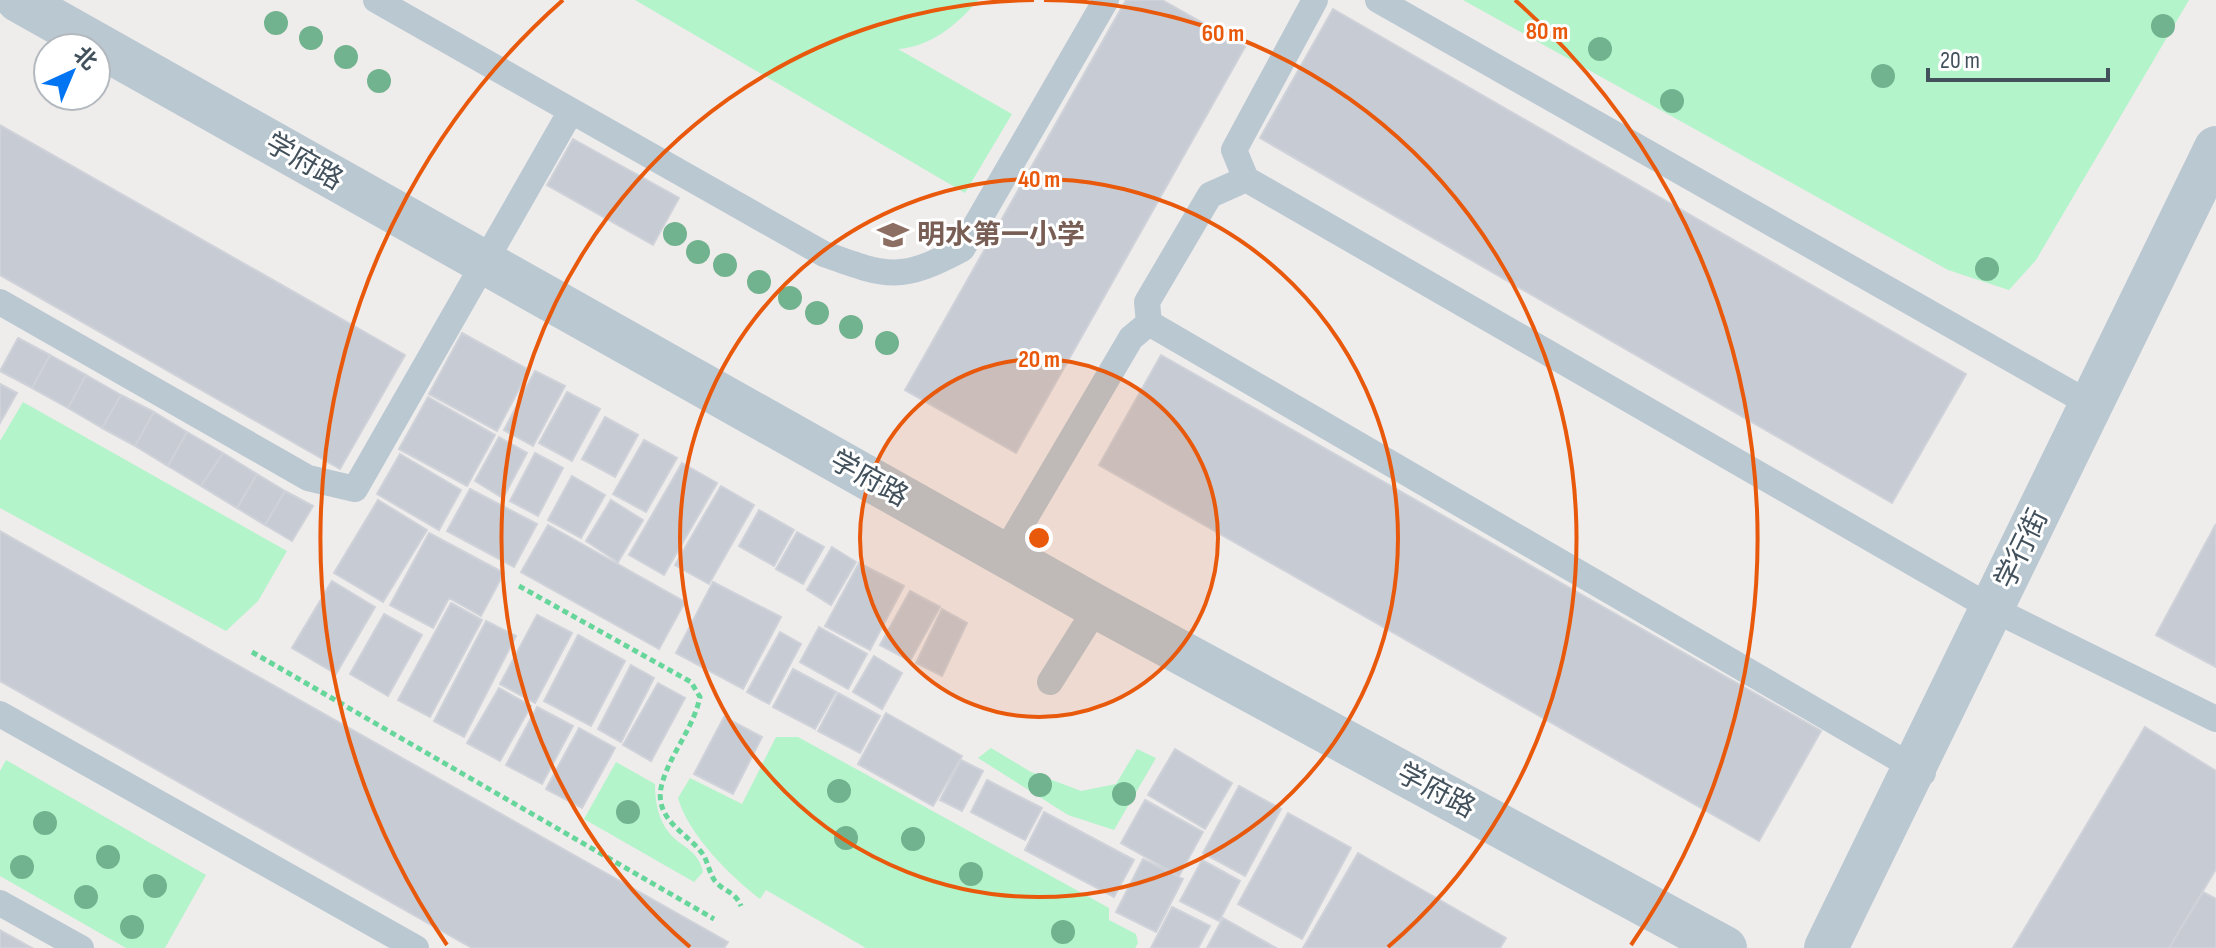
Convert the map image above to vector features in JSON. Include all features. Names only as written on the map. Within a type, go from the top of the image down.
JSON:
[{"type":"street","name":"学府路","points":[[18,0],[1097,607],[1725,948]]},
{"type":"street","name":"学行街","points":[[1826,948],[1920,771],[1993,609],[2216,148]]},
{"type":"lane","points":[[376,0],[824,254],[881,274],[925,269],[962,249],[1106,0]]},
{"type":"lane","points":[[1315,0],[1234,150],[1246,179],[1993,609],[2216,719]]},
{"type":"lane","points":[[1378,0],[2092,405]]},
{"type":"lane","points":[[0,302],[308,478],[355,489],[571,111]]},
{"type":"lane","points":[[1149,323],[1147,302],[1210,195],[1246,179]]},
{"type":"lane","points":[[1004,554],[1131,338],[1149,323]]},
{"type":"lane","points":[[1149,323],[1920,771]]},
{"type":"lane","points":[[1050,682],[1097,607]]},
{"type":"lane","points":[[0,714],[416,948]]},
{"type":"lane","points":[[0,903],[81,948]]},
{"type":"path","points":[[519,586],[691,682],[700,697],[696,713],[661,789],[662,805],[672,827],[693,841],[705,856],[715,881],[736,894],[741,906]]},
{"type":"path","points":[[252,652],[714,919]]},
{"type":"green space","points":[[635,0],[978,0],[942,33],[921,44],[898,49],[1012,114],[965,193]]},
{"type":"green space","points":[[1463,0],[2189,0],[2036,260],[2009,290],[1948,270]]},
{"type":"green space","points":[[23,402],[287,551],[258,601],[226,631],[0,508],[0,441]]},
{"type":"green space","points":[[776,737],[798,737],[1109,908],[1109,920],[1136,934],[1138,943],[1135,948],[866,948],[766,890],[760,899],[736,879],[700,840],[678,798],[690,778],[742,804]]},
{"type":"green space","points":[[991,748],[1031,772],[1081,791],[1116,784],[1137,749],[1156,758],[1114,830],[1068,815],[978,758]]},
{"type":"green space","points":[[6,760],[206,875],[165,948],[126,948],[0,876],[0,771]]},
{"type":"green space","points":[[616,762],[655,784],[658,810],[666,829],[694,854],[701,865],[703,872],[694,882],[584,819]]},
{"type":"building","points":[[1126,0],[1162,0],[1245,47],[1016,453],[905,390]]},
{"type":"building","points":[[1333,9],[1966,374],[1892,503],[1260,138]]},
{"type":"building","points":[[0,125],[405,355],[340,469],[0,275]]},
{"type":"building","points":[[573,139],[679,198],[653,245],[547,185]]},
{"type":"building","points":[[462,333],[529,370],[497,431],[429,394]]},
{"type":"building","points":[[18,338],[50,355],[32,388],[0,371]]},
{"type":"building","points":[[50,355],[86,375],[68,408],[32,388]]},
{"type":"building","points":[[1161,355],[1821,731],[1759,841],[1099,465]]},
{"type":"building","points":[[535,371],[565,386],[533,446],[504,430]]},
{"type":"building","points":[[86,375],[121,395],[102,428],[68,408]]},
{"type":"building","points":[[0,384],[17,393],[0,423]]},
{"type":"building","points":[[567,392],[600,409],[572,461],[539,443]]},
{"type":"building","points":[[121,395],[154,412],[135,446],[102,428]]},
{"type":"building","points":[[428,397],[495,435],[467,486],[399,449]]},
{"type":"building","points":[[154,412],[187,432],[168,466],[135,446]]},
{"type":"building","points":[[605,417],[638,435],[615,477],[582,459]]},
{"type":"building","points":[[187,432],[223,453],[201,486],[168,466]]},
{"type":"building","points":[[499,437],[527,453],[503,498],[475,481]]},
{"type":"building","points":[[644,440],[677,458],[646,512],[613,494]]},
{"type":"building","points":[[223,453],[257,474],[237,508],[201,486]]},
{"type":"building","points":[[535,453],[563,468],[538,516],[510,501]]},
{"type":"building","points":[[400,454],[461,490],[439,530],[377,494]]},
{"type":"building","points":[[682,463],[717,483],[664,575],[629,555]]},
{"type":"building","points":[[257,474],[285,491],[265,525],[237,508]]},
{"type":"building","points":[[572,476],[605,495],[581,538],[548,520]]},
{"type":"building","points":[[721,486],[754,505],[709,584],[675,565]]},
{"type":"building","points":[[470,489],[537,524],[514,567],[447,531]]},
{"type":"building","points":[[285,491],[313,506],[292,541],[265,525]]},
{"type":"building","points":[[378,500],[427,530],[383,602],[334,573]]},
{"type":"building","points":[[611,500],[643,520],[618,562],[586,541]]},
{"type":"building","points":[[759,510],[794,530],[774,566],[739,546]]},
{"type":"building","points":[[2216,524],[2216,667],[2156,635]]},
{"type":"building","points":[[548,525],[685,602],[659,649],[521,572]]},
{"type":"building","points":[[0,531],[728,942],[724,948],[472,948],[0,681]]},
{"type":"building","points":[[797,532],[824,547],[803,584],[776,569]]},
{"type":"building","points":[[429,533],[504,573],[481,616],[449,598],[433,628],[390,605]]},
{"type":"building","points":[[832,547],[856,562],[831,605],[807,590]]},
{"type":"building","points":[[859,563],[904,586],[870,650],[825,626]]},
{"type":"building","points":[[332,581],[375,607],[336,674],[292,648]]},
{"type":"building","points":[[713,582],[781,617],[743,689],[676,653]]},
{"type":"building","points":[[910,591],[940,607],[910,661],[880,645]]},
{"type":"building","points":[[451,603],[482,620],[430,717],[398,700]]},
{"type":"building","points":[[942,609],[967,623],[942,676],[916,663]]},
{"type":"building","points":[[384,614],[422,635],[388,696],[350,674]]},
{"type":"building","points":[[537,615],[572,633],[535,703],[500,684]]},
{"type":"building","points":[[486,621],[516,636],[464,737],[434,721]]},
{"type":"building","points":[[819,627],[867,654],[848,689],[800,662]]},
{"type":"building","points":[[780,632],[801,644],[769,704],[747,692]]},
{"type":"building","points":[[578,635],[625,661],[591,726],[544,701]]},
{"type":"building","points":[[874,656],[902,673],[882,709],[853,692]]},
{"type":"building","points":[[631,665],[654,678],[621,742],[598,729]]},
{"type":"building","points":[[793,669],[836,692],[815,729],[773,707]]},
{"type":"building","points":[[658,683],[685,698],[651,761],[623,745]]},
{"type":"building","points":[[499,688],[531,706],[500,761],[467,743]]},
{"type":"building","points":[[838,693],[880,716],[860,753],[818,731]]},
{"type":"building","points":[[537,707],[573,726],[542,784],[506,765]]},
{"type":"building","points":[[886,713],[962,756],[933,806],[858,764]]},
{"type":"building","points":[[724,717],[762,737],[733,794],[694,774]]},
{"type":"building","points":[[2145,727],[2216,771],[2216,869],[2169,948],[2013,948]]},
{"type":"building","points":[[579,728],[615,748],[582,808],[546,789]]},
{"type":"building","points":[[1175,749],[1232,783],[1205,829],[1148,795]]},
{"type":"building","points":[[961,760],[983,771],[962,811],[940,800]]},
{"type":"building","points":[[987,780],[1042,808],[1025,840],[971,812]]},
{"type":"building","points":[[1239,786],[1281,809],[1245,876],[1203,853]]},
{"type":"building","points":[[1145,800],[1203,832],[1179,876],[1121,843]]},
{"type":"building","points":[[1044,812],[1134,860],[1114,897],[1025,850]]},
{"type":"building","points":[[1288,813],[1351,848],[1302,939],[1238,904]]},
{"type":"building","points":[[1358,853],[1506,938],[1500,948],[1303,948]]},
{"type":"building","points":[[1143,859],[1183,879],[1156,932],[1116,912]]},
{"type":"building","points":[[1202,860],[1240,881],[1219,921],[1180,901]]},
{"type":"building","points":[[2203,892],[2216,899],[2216,948],[2169,948]]},
{"type":"building","points":[[1172,907],[1210,926],[1198,948],[1151,948]]},
{"type":"building","points":[[1223,918],[1276,948],[1207,948]]},
{"type":"building","points":[[0,930],[32,948],[0,948]]},
{"type":"place","name":"明水第一小学","points":[[893,235]]}]
